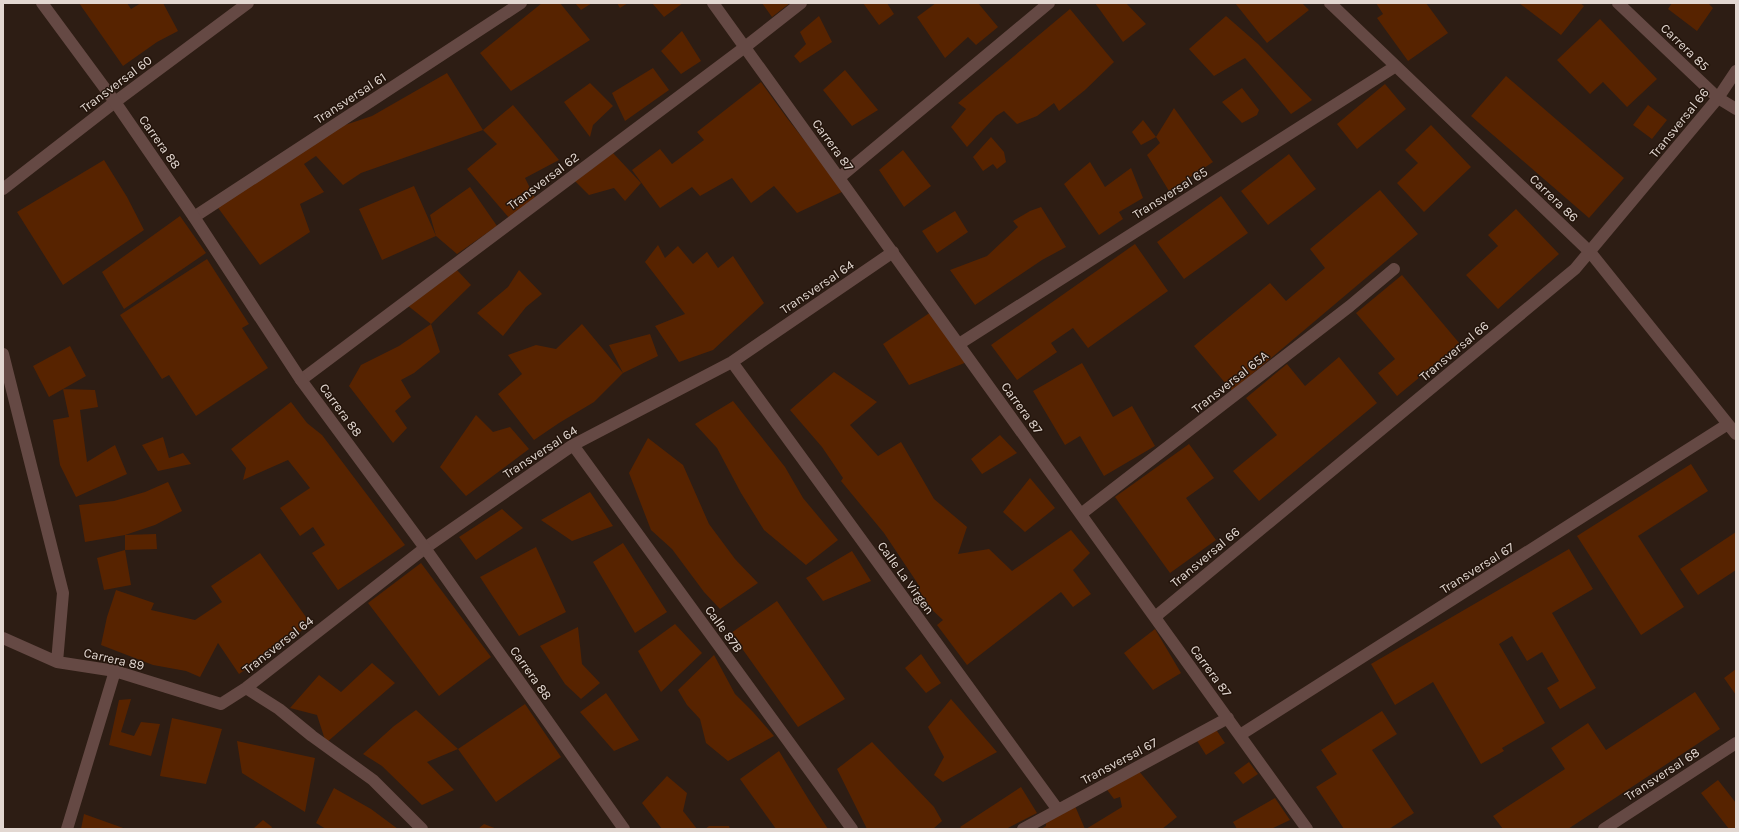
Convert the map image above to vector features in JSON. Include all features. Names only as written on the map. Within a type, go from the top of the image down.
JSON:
[{"type":"street","name":"Carrera 88","points":[[42,3],[115,102],[194,217],[301,380],[424,548],[624,829]]},
{"type":"street","name":"Transversal 60","points":[[3,189],[115,102],[248,3]]},
{"type":"street","name":"Transversal 61","points":[[194,217],[521,3]]},
{"type":"street","name":"Carrera 87","points":[[714,3],[1307,829]]},
{"type":"street","name":"Transversal 62","points":[[301,380],[745,47],[801,3]]},
{"type":"street","points":[[839,178],[1049,3]]},
{"type":"street","name":"Carrera 86","points":[[1330,3],[1590,252],[1736,434]]},
{"type":"street","name":"Carrera 85","points":[[1618,3],[1718,98],[1736,109]]},
{"type":"street","name":"Transversal 65","points":[[959,344],[1396,66]]},
{"type":"street","name":"Transversal 66","points":[[1155,617],[1575,269],[1718,98],[1736,71]]},
{"type":"street","name":"Transversal 64","points":[[221,704],[246,688],[424,548],[573,445],[732,362],[893,252]]},
{"type":"street","name":"Transversal 65A","points":[[1081,514],[1343,311],[1394,269]]},
{"type":"street","points":[[3,354],[63,593],[57,662]]},
{"type":"street","name":"Calle La Virgen","points":[[732,362],[1058,810]]},
{"type":"street","name":"Transversal 67","points":[[1240,735],[1728,424]]},
{"type":"street","name":"Calle 87B","points":[[573,445],[852,829]]},
{"type":"street","name":"Carrera 89","points":[[3,638],[57,662],[115,671],[221,704]]},
{"type":"street","points":[[67,829],[115,671]]},
{"type":"street","points":[[246,688],[278,709],[312,736],[373,780],[422,829]]},
{"type":"street","name":"Transversal 67","points":[[1023,829],[1228,718]]},
{"type":"street","name":"Transversal 68","points":[[1604,829],[1736,743]]},
{"type":"building","points":[[79,3],[127,3],[131,9],[141,3],[163,3],[178,31],[157,42],[123,66]]},
{"type":"building","points":[[542,3],[560,3],[590,40],[511,91],[480,53]]},
{"type":"building","points":[[575,3],[592,3],[581,10]]},
{"type":"building","points":[[617,3],[628,3],[620,8]]},
{"type":"building","points":[[652,3],[683,3],[664,17]]},
{"type":"building","points":[[762,3],[790,3],[772,17]]},
{"type":"building","points":[[863,3],[887,3],[894,14],[879,25]]},
{"type":"building","points":[[936,3],[978,3],[998,27],[976,45],[968,37],[945,58],[917,17]]},
{"type":"building","points":[[1095,3],[1126,3],[1146,24],[1123,42]]},
{"type":"building","points":[[1235,3],[1302,3],[1309,10],[1267,43]]},
{"type":"building","points":[[1376,3],[1426,3],[1448,33],[1408,61],[1377,18],[1383,14]]},
{"type":"building","points":[[1519,3],[1580,3],[1584,6],[1561,35]]},
{"type":"building","points":[[1672,3],[1708,3],[1713,8],[1697,31],[1668,9]]},
{"type":"building","points":[[1070,9],[1114,62],[1085,90],[1059,111],[1054,103],[1037,116],[1017,124],[1004,111],[996,116],[967,147],[951,127],[966,109],[958,103]]},
{"type":"building","points":[[819,16],[832,42],[800,63],[794,56],[806,44],[800,32]]},
{"type":"building","points":[[1226,16],[1258,44],[1312,100],[1291,114],[1245,58],[1214,76],[1189,49]]},
{"type":"building","points":[[1600,19],[1657,79],[1627,107],[1603,82],[1590,94],[1557,60]]},
{"type":"building","points":[[682,31],[701,61],[681,74],[661,51]]},
{"type":"building","points":[[653,68],[669,90],[625,121],[612,93]]},
{"type":"building","points":[[845,70],[878,110],[852,126],[823,90]]},
{"type":"building","points":[[447,73],[483,130],[361,173],[343,185],[316,156],[304,164],[324,192],[300,204],[310,232],[260,265],[216,205],[330,130],[372,116]]},
{"type":"building","points":[[1506,76],[1624,178],[1589,218],[1471,116]]},
{"type":"building","points":[[761,82],[844,191],[797,213],[774,186],[751,203],[732,178],[700,196],[692,187],[660,208],[632,170],[660,149],[672,164],[704,140],[697,132]]},
{"type":"building","points":[[590,83],[613,106],[593,125],[590,137],[564,102]]},
{"type":"building","points":[[1385,84],[1406,109],[1357,149],[1337,124]]},
{"type":"building","points":[[1242,88],[1259,110],[1257,115],[1242,123],[1222,102]]},
{"type":"building","points":[[513,105],[559,160],[525,178],[536,200],[510,219],[467,169],[497,144],[483,130]]},
{"type":"building","points":[[1648,105],[1667,120],[1652,139],[1633,125]]},
{"type":"building","points":[[1174,108],[1213,162],[1169,191],[1147,155],[1160,143],[1156,137]]},
{"type":"building","points":[[1143,120],[1156,137],[1141,145],[1132,132]]},
{"type":"building","points":[[1431,125],[1471,167],[1424,212],[1397,183],[1418,163],[1405,150]]},
{"type":"building","points":[[991,137],[1004,152],[1006,162],[997,169],[993,164],[983,171],[973,157]]},
{"type":"building","points":[[903,150],[931,186],[904,207],[879,170]]},
{"type":"building","points":[[613,153],[641,183],[625,201],[614,188],[589,195],[575,181]]},
{"type":"building","points":[[1289,154],[1316,189],[1268,225],[1241,191]]},
{"type":"building","points":[[104,160],[127,197],[144,230],[63,285],[17,212]]},
{"type":"building","points":[[1090,162],[1105,187],[1131,168],[1143,198],[1119,212],[1123,219],[1099,235],[1064,184]]},
{"type":"building","points":[[414,186],[436,236],[382,260],[359,209]]},
{"type":"building","points":[[470,187],[497,226],[457,254],[436,236],[430,215]]},
{"type":"building","points":[[1380,190],[1418,234],[1232,391],[1194,346],[1270,283],[1286,301],[1325,268],[1310,249]]},
{"type":"building","points":[[1221,196],[1248,233],[1184,279],[1157,242]]},
{"type":"building","points":[[1041,207],[1066,247],[1042,260],[975,305],[950,270],[987,256],[1018,227],[1013,221],[1030,211]]},
{"type":"building","points":[[1516,209],[1559,254],[1498,309],[1466,275],[1498,246],[1488,235]]},
{"type":"building","points":[[955,211],[968,232],[937,253],[922,231]]},
{"type":"building","points":[[180,216],[206,253],[124,309],[102,272]]},
{"type":"building","points":[[1135,244],[1168,291],[1088,348],[1073,328],[1051,343],[1057,352],[1017,380],[991,345]]},
{"type":"building","points":[[658,245],[665,258],[678,246],[693,264],[707,252],[718,268],[733,256],[764,303],[713,350],[679,362],[655,326],[685,314],[645,262]]},
{"type":"building","points":[[207,259],[249,324],[242,328],[268,368],[196,416],[169,375],[162,379],[120,315]]},
{"type":"building","points":[[456,269],[471,285],[431,324],[407,305]]},
{"type":"building","points":[[519,270],[542,294],[526,307],[503,336],[477,313],[508,287]]},
{"type":"building","points":[[1402,275],[1460,344],[1397,396],[1378,373],[1395,359],[1356,313]]},
{"type":"building","points":[[934,310],[967,362],[909,385],[883,344]]},
{"type":"building","points":[[431,324],[440,352],[414,373],[401,380],[411,397],[395,411],[407,428],[393,443],[349,386],[361,365],[399,346]]},
{"type":"building","points":[[582,324],[623,373],[594,402],[534,440],[498,394],[522,374],[508,355],[536,345],[556,349]]},
{"type":"building","points":[[650,334],[658,356],[623,373],[609,345]]},
{"type":"building","points":[[70,346],[86,376],[49,397],[33,366]]},
{"type":"building","points":[[1339,357],[1377,403],[1259,501],[1233,471],[1277,435],[1246,398],[1287,364],[1305,386]]},
{"type":"building","points":[[1082,363],[1113,417],[1132,406],[1155,446],[1104,476],[1080,436],[1065,445],[1033,391]]},
{"type":"building","points":[[834,372],[877,402],[850,425],[878,456],[901,442],[934,499],[967,527],[958,554],[989,549],[1012,571],[1071,530],[1090,553],[1073,570],[1091,594],[1073,607],[1061,592],[967,665],[937,625],[943,620],[915,594],[920,587],[884,533],[841,481],[843,478],[822,447],[790,410]]},
{"type":"building","points":[[63,389],[95,390],[98,407],[80,410],[87,462],[115,445],[127,474],[76,497],[60,465],[53,420],[69,417]]},
{"type":"building","points":[[733,401],[785,467],[803,498],[838,540],[806,565],[764,530],[741,493],[717,448],[695,424]]},
{"type":"building","points":[[291,402],[307,423],[322,435],[405,545],[338,590],[312,553],[325,545],[313,527],[300,536],[280,508],[310,488],[288,460],[243,480],[246,468],[231,449]]},
{"type":"building","points":[[476,415],[493,432],[510,427],[529,449],[466,496],[440,467]]},
{"type":"building","points":[[1000,435],[1017,453],[982,474],[971,459]]},
{"type":"building","points":[[163,437],[169,458],[183,453],[191,464],[158,471],[142,445]]},
{"type":"building","points":[[648,438],[683,465],[709,524],[735,559],[758,583],[720,609],[704,592],[672,549],[651,530],[629,473]]},
{"type":"building","points":[[1189,444],[1214,478],[1186,498],[1216,540],[1170,573],[1115,497]]},
{"type":"building","points":[[1691,464],[1708,491],[1638,536],[1684,607],[1641,635],[1577,536]]},
{"type":"building","points":[[1030,478],[1055,508],[1025,532],[1003,512]]},
{"type":"building","points":[[168,482],[182,511],[155,525],[125,535],[85,542],[79,505],[114,501],[145,492]]},
{"type":"building","points":[[590,492],[613,526],[572,541],[541,520]]},
{"type":"building","points":[[502,509],[523,528],[476,560],[459,537]]},
{"type":"building","points":[[1736,532],[1736,570],[1698,595],[1680,569]]},
{"type":"building","points":[[156,534],[157,549],[125,550],[125,535]]},
{"type":"building","points":[[623,543],[667,612],[635,633],[593,562]]},
{"type":"building","points":[[536,547],[566,612],[519,636],[480,577]]},
{"type":"building","points":[[1569,549],[1593,589],[1552,613],[1596,688],[1560,709],[1547,688],[1559,681],[1542,652],[1527,661],[1512,636],[1499,644],[1545,723],[1502,748],[1504,751],[1481,764],[1433,682],[1395,705],[1371,664]]},
{"type":"building","points":[[125,550],[131,585],[104,590],[97,558]]},
{"type":"building","points":[[852,551],[871,581],[823,601],[806,578]]},
{"type":"building","points":[[260,553],[311,624],[239,674],[218,643],[200,677],[186,671],[153,665],[101,645],[107,617],[116,590],[154,603],[151,610],[195,620],[222,602],[211,586]]},
{"type":"building","points":[[421,563],[491,657],[439,696],[368,603]]},
{"type":"building","points":[[777,601],[845,699],[798,727],[731,633]]},
{"type":"building","points":[[675,624],[702,653],[661,692],[638,651]]},
{"type":"building","points":[[578,627],[582,664],[600,683],[581,699],[565,684],[540,646]]},
{"type":"building","points":[[1155,629],[1181,673],[1153,690],[1124,653]]},
{"type":"building","points":[[921,654],[941,683],[926,693],[905,668]]},
{"type":"building","points":[[714,655],[735,694],[774,736],[728,761],[706,743],[700,719],[687,705],[678,690]]},
{"type":"building","points":[[372,663],[395,683],[326,743],[317,715],[290,708],[319,675],[341,692]]},
{"type":"building","points":[[1736,669],[1736,695],[1724,678]]},
{"type":"building","points":[[1695,692],[1720,729],[1568,829],[1503,829],[1493,816],[1565,769],[1551,748],[1588,723],[1606,750]]},
{"type":"building","points":[[606,693],[639,740],[614,751],[580,712]]},
{"type":"building","points":[[131,699],[121,732],[134,736],[141,722],[160,724],[151,756],[109,745],[119,700]]},
{"type":"building","points":[[951,699],[997,752],[943,782],[934,775],[944,757],[928,727]]},
{"type":"building","points":[[525,704],[561,757],[496,802],[458,749]]},
{"type":"building","points":[[416,710],[458,749],[427,762],[454,790],[422,805],[382,766],[363,754],[394,726]]},
{"type":"building","points":[[1382,711],[1397,734],[1372,750],[1414,813],[1389,829],[1344,829],[1316,787],[1337,774],[1321,750]]},
{"type":"building","points":[[172,718],[222,729],[206,784],[160,776]]},
{"type":"building","points":[[1215,728],[1225,743],[1206,755],[1196,739]]},
{"type":"building","points":[[237,741],[315,758],[305,812],[242,773]]},
{"type":"building","points":[[872,742],[934,807],[942,821],[933,829],[867,829],[837,769]]},
{"type":"building","points":[[779,751],[828,829],[776,829],[740,779]]},
{"type":"building","points":[[1249,762],[1258,774],[1243,784],[1234,773]]},
{"type":"building","points":[[1138,770],[1177,817],[1162,829],[1086,829],[1122,807],[1120,797],[1114,799],[1105,787]]},
{"type":"building","points":[[667,776],[687,793],[683,811],[697,829],[662,829],[642,803]]},
{"type":"building","points":[[1718,780],[1736,803],[1736,829],[1729,829],[1701,793]]},
{"type":"building","points":[[1021,787],[1037,813],[1006,829],[962,829],[960,827]]},
{"type":"building","points":[[334,788],[371,809],[398,829],[326,829],[316,823]]},
{"type":"building","points":[[1275,798],[1290,820],[1271,829],[1237,829],[1233,822]]},
{"type":"building","points":[[1075,806],[1085,829],[1041,829],[1046,826],[1046,821]]},
{"type":"building","points":[[84,814],[126,829],[81,829]]},
{"type":"building","points":[[263,820],[272,827],[271,829],[253,829]]},
{"type":"building","points":[[484,824],[497,829],[478,829]]},
{"type":"building","points":[[709,826],[729,826],[730,829],[705,829]]}]
